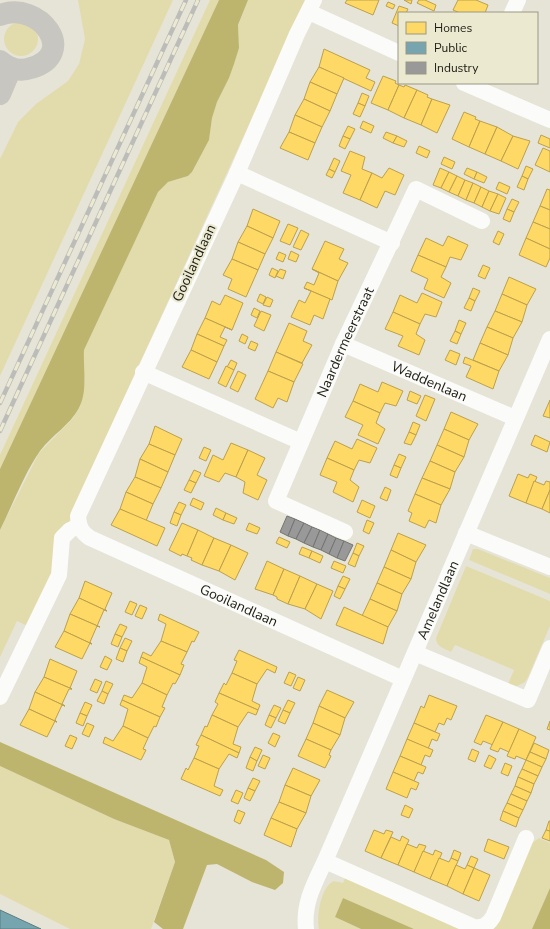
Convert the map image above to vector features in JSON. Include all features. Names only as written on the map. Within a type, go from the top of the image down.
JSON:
[{"type":"main road","points":[[0,16],[17,7],[37,5],[52,29],[54,40],[46,59],[37,66],[22,70],[6,64],[0,94]]},
{"type":"street","points":[[512,12],[518,0]]},
{"type":"street","points":[[312,6],[398,52]]},
{"type":"street","name":"Gooilandlaan","points":[[312,6],[297,34],[237,173],[143,372],[78,516],[79,526],[84,534],[90,538],[404,679]]},
{"type":"street","points":[[475,85],[550,120]]},
{"type":"street","points":[[237,173],[392,243]]},
{"type":"street","name":"Naardermeerstraat","points":[[345,532],[276,501],[343,344],[392,243],[416,189],[482,221]]},
{"type":"street","name":"Amelandlaan","points":[[306,929],[304,915],[310,892],[325,862],[550,339]]},
{"type":"street","name":"Waddenlaan","points":[[343,344],[515,418]]},
{"type":"street","points":[[143,372],[301,442]]},
{"type":"street","points":[[0,697],[59,574],[62,538],[70,530],[79,526]]},
{"type":"street","points":[[466,533],[550,567]]},
{"type":"street","points":[[415,653],[528,700],[550,648]]},
{"type":"street","points":[[325,862],[474,927],[480,928],[486,925],[493,917],[526,838]]},
{"type":"shaded area","points":[[78,0],[173,0],[0,376],[0,159],[18,122],[36,104],[68,81],[79,64],[85,39]]},
{"type":"shaded area","points":[[210,0],[219,0],[0,469],[0,455]]},
{"type":"shaded area","points":[[219,0],[248,0],[238,25],[239,48],[229,78],[217,102],[212,118],[209,140],[192,172],[188,176],[168,182],[158,192],[84,350],[84,387],[82,401],[79,408],[71,420],[45,445],[34,459],[0,530],[0,469]]},
{"type":"shaded area","points":[[248,0],[306,0],[74,507],[55,566],[30,627],[17,621],[0,657],[0,530],[39,453],[73,418],[80,407],[85,382],[83,364],[84,350],[158,192],[168,182],[188,176],[192,172],[209,140],[212,118],[217,102],[229,78],[239,48],[238,26]]},
{"type":"shaded area","points":[[21,22],[33,27],[38,39],[33,51],[21,56],[9,51],[4,39],[9,27]]},
{"type":"shaded area","points":[[473,549],[478,549],[550,578],[550,594],[469,560]]},
{"type":"shaded area","points":[[466,566],[550,601],[550,626],[528,677],[525,682],[517,686],[508,684],[514,670],[455,645],[451,652],[441,647],[436,641]]},
{"type":"shaded area","points":[[0,742],[266,860],[284,872],[283,883],[275,890],[252,882],[217,864],[207,865],[183,929],[163,929],[154,922],[175,862],[169,840],[114,819],[0,766]]},
{"type":"shaded area","points":[[0,766],[114,819],[169,840],[175,862],[151,929],[70,929],[0,894]]},
{"type":"shaded area","points":[[539,838],[550,843],[550,888],[532,929],[492,929],[532,843]]},
{"type":"shaded area","points":[[345,878],[461,929],[414,929],[343,898],[335,917],[361,929],[319,929],[318,917],[320,902],[326,889],[334,881],[343,883]]},
{"type":"shaded area","points":[[550,888],[550,929],[532,929]]},
{"type":"shaded area","points":[[343,898],[414,929],[361,929],[335,917]]},
{"type":"building: Homes","points":[[347,0],[379,0],[373,15],[345,3]]},
{"type":"building: Homes","points":[[404,0],[412,0],[411,4]]},
{"type":"building: Homes","points":[[419,0],[425,0],[436,5],[434,11],[417,3]]},
{"type":"building: Homes","points":[[458,0],[476,0],[488,5],[485,12],[458,12],[453,10]]},
{"type":"building: Homes","points":[[388,2],[395,5],[393,9],[386,6]]},
{"type":"building: Homes","points":[[399,6],[408,9],[406,12],[398,12],[398,26],[392,23]]},
{"type":"building: Homes","points":[[324,49],[370,70],[366,78],[375,82],[371,91],[319,67]]},
{"type":"building: Homes","points":[[319,67],[344,78],[337,94],[310,82]]},
{"type":"building: Homes","points":[[383,76],[396,81],[395,83],[399,85],[388,110],[371,103]]},
{"type":"building: Homes","points":[[310,82],[337,94],[330,111],[304,99]]},
{"type":"building: Homes","points":[[399,85],[404,87],[405,85],[417,90],[404,118],[388,110]]},
{"type":"building: Homes","points":[[417,90],[428,95],[427,97],[432,99],[421,125],[404,118]]},
{"type":"building: Homes","points":[[362,93],[369,96],[365,106],[358,103]]},
{"type":"building: Homes","points":[[304,99],[330,111],[322,127],[295,115]]},
{"type":"building: Homes","points":[[432,99],[450,105],[437,133],[421,125]]},
{"type":"building: Homes","points":[[358,103],[365,106],[360,117],[353,114]]},
{"type":"building: Homes","points":[[464,112],[476,117],[475,119],[480,121],[469,147],[452,139]]},
{"type":"building: Homes","points":[[295,115],[322,127],[315,143],[289,132]]},
{"type":"building: Homes","points":[[363,121],[374,126],[371,133],[360,128]]},
{"type":"building: Homes","points":[[480,121],[497,127],[485,154],[469,147]]},
{"type":"building: Homes","points":[[348,126],[355,129],[350,139],[343,136]]},
{"type":"building: Homes","points":[[497,127],[513,136],[501,161],[485,154]]},
{"type":"building: Homes","points":[[289,132],[315,143],[308,160],[280,148]]},
{"type":"building: Homes","points":[[386,132],[397,136],[393,143],[383,138]]},
{"type":"building: Homes","points":[[541,135],[550,139],[550,148],[538,143]]},
{"type":"building: Homes","points":[[343,136],[350,139],[345,149],[339,146]]},
{"type":"building: Homes","points":[[397,136],[407,141],[404,147],[393,143]]},
{"type":"building: Homes","points":[[513,136],[530,141],[518,169],[501,161]]},
{"type":"building: Homes","points":[[419,146],[430,151],[427,158],[416,153]]},
{"type":"building: Homes","points":[[543,148],[550,151],[550,172],[535,165]]},
{"type":"building: Homes","points":[[350,151],[365,157],[362,169],[372,173],[360,200],[343,193],[351,175],[341,171]]},
{"type":"building: Homes","points":[[444,157],[455,162],[452,169],[441,164]]},
{"type":"building: Homes","points":[[334,158],[340,161],[335,172],[329,169]]},
{"type":"building: Homes","points":[[526,166],[533,169],[528,179],[522,176]]},
{"type":"building: Homes","points":[[389,168],[404,175],[395,195],[385,191],[377,208],[360,200],[372,173],[382,178]]},
{"type":"building: Homes","points":[[440,168],[449,172],[441,188],[433,185]]},
{"type":"building: Homes","points":[[467,168],[477,172],[474,179],[464,174]]},
{"type":"building: Homes","points":[[329,169],[335,172],[332,178],[326,175]]},
{"type":"building: Homes","points":[[449,172],[457,176],[449,192],[441,188]]},
{"type":"building: Homes","points":[[477,172],[487,177],[484,183],[474,179]]},
{"type":"building: Homes","points":[[457,176],[465,180],[458,196],[449,192]]},
{"type":"building: Homes","points":[[522,176],[528,179],[524,190],[517,187]]},
{"type":"building: Homes","points":[[465,180],[473,183],[466,200],[458,196]]},
{"type":"building: Homes","points":[[499,182],[510,187],[507,194],[496,189]]},
{"type":"building: Homes","points":[[473,183],[481,187],[474,203],[466,200]]},
{"type":"building: Homes","points":[[481,187],[489,191],[482,207],[474,203]]},
{"type":"building: Homes","points":[[547,189],[550,190],[550,210],[540,206]]},
{"type":"building: Homes","points":[[489,191],[498,194],[490,211],[482,207]]},
{"type":"building: Homes","points":[[498,194],[506,198],[499,214],[490,211]]},
{"type":"building: Homes","points":[[512,199],[519,202],[514,212],[507,209]]},
{"type":"building: Homes","points":[[540,206],[550,210],[550,229],[533,222]]},
{"type":"building: Homes","points":[[253,209],[280,221],[273,238],[247,226]]},
{"type":"building: Homes","points":[[507,209],[514,212],[510,222],[503,219]]},
{"type":"building: Homes","points":[[533,222],[550,229],[550,249],[526,238]]},
{"type":"building: Homes","points":[[288,224],[298,228],[290,245],[280,241]]},
{"type":"building: Homes","points":[[247,226],[273,238],[265,254],[238,242]]},
{"type":"building: Homes","points":[[301,230],[309,234],[301,250],[293,247]]},
{"type":"building: Homes","points":[[498,231],[504,234],[499,245],[493,242]]},
{"type":"building: Homes","points":[[448,236],[468,245],[461,260],[450,257],[446,267],[418,255],[426,238],[443,246]]},
{"type":"building: Homes","points":[[526,238],[550,249],[550,258],[546,267],[519,255]]},
{"type":"building: Homes","points":[[325,241],[344,249],[339,259],[348,263],[338,281],[312,269]]},
{"type":"building: Homes","points":[[238,242],[265,254],[258,270],[232,259]]},
{"type":"building: Homes","points":[[291,251],[299,255],[296,262],[288,259]]},
{"type":"building: Homes","points":[[279,252],[286,255],[283,262],[276,259]]},
{"type":"building: Homes","points":[[418,255],[446,267],[441,277],[451,283],[444,298],[424,289],[428,279],[411,271]]},
{"type":"building: Homes","points":[[232,259],[258,270],[246,297],[228,289],[232,279],[223,275]]},
{"type":"building: Homes","points":[[483,265],[490,268],[485,279],[478,276]]},
{"type":"building: Homes","points":[[272,268],[278,271],[275,278],[269,275]]},
{"type":"building: Homes","points":[[280,269],[286,271],[283,279],[276,276]]},
{"type":"building: Homes","points":[[312,269],[338,281],[332,300],[304,288],[307,282],[314,285],[319,273]]},
{"type":"building: Homes","points":[[509,277],[536,289],[527,305],[502,294]]},
{"type":"building: Homes","points":[[304,288],[330,299],[323,319],[314,315],[310,325],[291,317],[299,300],[305,303],[311,291]]},
{"type":"building: Homes","points":[[473,288],[480,291],[475,301],[469,298]]},
{"type":"building: Homes","points":[[422,293],[442,302],[436,317],[425,314],[420,324],[393,312],[400,295],[417,303]]},
{"type":"building: Homes","points":[[260,294],[266,297],[263,304],[257,301]]},
{"type":"building: Homes","points":[[502,294],[527,305],[522,322],[495,311]]},
{"type":"building: Homes","points":[[225,295],[243,303],[232,330],[205,318],[212,301],[220,305]]},
{"type":"building: Homes","points":[[267,297],[273,300],[270,307],[263,305]]},
{"type":"building: Homes","points":[[469,298],[475,301],[471,311],[464,308]]},
{"type":"building: Homes","points":[[254,308],[260,311],[257,318],[251,315]]},
{"type":"building: Homes","points":[[261,311],[271,315],[264,331],[254,326]]},
{"type":"building: Homes","points":[[495,311],[522,322],[513,338],[487,327]]},
{"type":"building: Homes","points":[[393,312],[420,324],[416,334],[425,340],[419,355],[398,346],[403,336],[385,329]]},
{"type":"building: Homes","points":[[205,318],[232,330],[225,327],[220,337],[227,340],[224,346],[197,334]]},
{"type":"building: Homes","points":[[459,320],[466,323],[461,334],[455,331]]},
{"type":"building: Homes","points":[[289,323],[307,331],[303,341],[312,345],[302,363],[276,352]]},
{"type":"building: Homes","points":[[487,327],[513,338],[508,355],[480,343]]},
{"type":"building: Homes","points":[[455,331],[461,334],[457,344],[450,341]]},
{"type":"building: Homes","points":[[197,334],[224,346],[217,362],[191,350]]},
{"type":"building: Homes","points":[[242,334],[248,337],[245,344],[239,341]]},
{"type":"building: Homes","points":[[251,341],[258,344],[255,351],[248,348]]},
{"type":"building: Homes","points":[[480,343],[508,355],[499,371],[473,360]]},
{"type":"building: Homes","points":[[191,350],[217,362],[209,379],[182,367]]},
{"type":"building: Homes","points":[[450,350],[460,354],[456,365],[445,360]]},
{"type":"building: Homes","points":[[276,352],[303,364],[294,382],[268,371]]},
{"type":"building: Homes","points":[[465,357],[499,371],[493,389],[466,377],[471,366],[463,363]]},
{"type":"building: Homes","points":[[231,360],[237,363],[234,370],[227,367]]},
{"type":"building: Homes","points":[[226,366],[234,370],[226,387],[218,383]]},
{"type":"building: Homes","points":[[238,371],[246,375],[238,392],[230,388]]},
{"type":"building: Homes","points":[[268,371],[294,382],[287,402],[278,398],[273,408],[255,399]]},
{"type":"building: Homes","points":[[382,382],[403,391],[396,406],[385,403],[380,413],[353,401],[360,384],[378,392]]},
{"type":"building: Homes","points":[[410,391],[421,396],[417,404],[407,400]]},
{"type":"building: Homes","points":[[425,395],[435,399],[426,421],[416,416]]},
{"type":"building: Homes","points":[[550,400],[550,418],[543,416]]},
{"type":"building: Homes","points":[[353,401],[380,413],[376,423],[385,429],[378,444],[358,435],[363,425],[345,417]]},
{"type":"building: Homes","points":[[451,412],[478,424],[469,440],[444,429]]},
{"type":"building: Homes","points":[[413,422],[420,425],[416,435],[409,432]]},
{"type":"building: Homes","points":[[155,426],[182,439],[175,455],[149,444]]},
{"type":"building: Homes","points":[[444,429],[469,440],[464,457],[437,445]]},
{"type":"building: Homes","points":[[409,432],[416,435],[411,445],[404,443]]},
{"type":"building: Homes","points":[[535,435],[550,442],[547,452],[531,445]]},
{"type":"building: Homes","points":[[357,439],[377,448],[370,463],[359,460],[354,470],[327,458],[335,441],[352,449]]},
{"type":"building: Homes","points":[[231,443],[248,450],[236,477],[225,473],[219,482],[204,476],[213,455],[223,460]]},
{"type":"building: Homes","points":[[149,444],[175,455],[168,472],[140,459]]},
{"type":"building: Homes","points":[[437,445],[464,457],[455,472],[430,461]]},
{"type":"building: Homes","points":[[204,447],[211,450],[206,461],[199,458]]},
{"type":"building: Homes","points":[[248,450],[265,458],[257,475],[267,480],[258,500],[243,493],[245,482],[236,477]]},
{"type":"building: Homes","points":[[399,454],[406,457],[401,468],[394,465]]},
{"type":"building: Homes","points":[[327,458],[354,470],[350,480],[359,487],[353,502],[333,492],[337,482],[320,475]]},
{"type":"building: Homes","points":[[140,459],[168,472],[161,488],[135,477]]},
{"type":"building: Homes","points":[[430,461],[455,472],[450,489],[422,478]]},
{"type":"building: Homes","points":[[394,465],[401,468],[397,478],[390,475]]},
{"type":"building: Homes","points":[[194,470],[201,473],[196,483],[189,480]]},
{"type":"building: Homes","points":[[518,474],[528,478],[530,474],[537,477],[526,503],[509,496]]},
{"type":"building: Homes","points":[[135,477],[161,488],[153,504],[126,492]]},
{"type":"building: Homes","points":[[422,478],[450,489],[441,505],[415,494]]},
{"type":"building: Homes","points":[[189,480],[196,483],[191,493],[184,490]]},
{"type":"building: Homes","points":[[534,481],[544,485],[546,481],[550,482],[550,490],[542,509],[526,503]]},
{"type":"building: Homes","points":[[385,487],[391,490],[387,501],[380,498]]},
{"type":"building: Homes","points":[[550,490],[550,513],[542,509]]},
{"type":"building: Homes","points":[[126,492],[153,504],[146,521],[120,509]]},
{"type":"building: Homes","points":[[415,494],[441,505],[436,523],[429,520],[425,528],[409,521],[412,513],[408,511]]},
{"type":"building: Homes","points":[[193,498],[204,503],[201,510],[190,505]]},
{"type":"building: Homes","points":[[362,500],[375,506],[370,518],[357,512]]},
{"type":"building: Homes","points":[[179,502],[186,505],[181,515],[174,512]]},
{"type":"building: Homes","points":[[216,508],[226,513],[223,520],[213,515]]},
{"type":"building: Homes","points":[[120,509],[165,528],[157,546],[111,525]]},
{"type":"building: Homes","points":[[174,512],[181,515],[177,526],[170,523]]},
{"type":"building: Homes","points":[[226,513],[237,518],[234,524],[223,520]]},
{"type":"building: Homes","points":[[367,520],[374,523],[369,534],[363,531]]},
{"type":"building: Homes","points":[[182,523],[198,530],[187,556],[182,554],[181,556],[169,550]]},
{"type":"building: Homes","points":[[249,523],[260,528],[257,534],[246,530]]},
{"type":"building: Homes","points":[[198,530],[214,538],[202,565],[191,560],[192,558],[187,556]]},
{"type":"building: Homes","points":[[398,533],[426,545],[416,562],[391,550]]},
{"type":"building: Homes","points":[[279,537],[290,542],[287,548],[276,543]]},
{"type":"building: Homes","points":[[214,538],[231,545],[219,571],[202,565]]},
{"type":"building: Homes","points":[[357,543],[364,546],[359,556],[353,553]]},
{"type":"building: Homes","points":[[231,545],[248,553],[235,580],[219,571]]},
{"type":"building: Homes","points":[[302,547],[312,551],[309,558],[299,554]]},
{"type":"building: Homes","points":[[391,550],[416,562],[411,579],[384,567]]},
{"type":"building: Homes","points":[[312,551],[323,556],[320,563],[309,558]]},
{"type":"building: Homes","points":[[353,553],[359,556],[355,567],[348,564]]},
{"type":"building: Homes","points":[[267,561],[284,569],[273,595],[255,589]]},
{"type":"building: Homes","points":[[334,561],[346,566],[343,573],[331,568]]},
{"type":"building: Homes","points":[[384,567],[411,579],[402,594],[377,583]]},
{"type":"building: Homes","points":[[284,569],[300,576],[288,604],[277,599],[277,597],[273,595]]},
{"type":"building: Homes","points":[[300,576],[317,584],[305,609],[288,604]]},
{"type":"building: Homes","points":[[343,576],[350,579],[345,589],[338,586]]},
{"type":"building: Homes","points":[[85,581],[112,593],[105,609],[107,611],[79,598]]},
{"type":"building: Homes","points":[[377,583],[402,594],[397,611],[370,599]]},
{"type":"building: Homes","points":[[317,584],[333,591],[321,619],[305,609]]},
{"type":"building: Homes","points":[[338,586],[345,589],[340,599],[334,596]]},
{"type":"building: Homes","points":[[79,598],[107,611],[104,610],[97,626],[70,614]]},
{"type":"building: Homes","points":[[370,599],[397,611],[388,627],[362,616]]},
{"type":"building: Homes","points":[[130,601],[137,604],[132,615],[125,612]]},
{"type":"building: Homes","points":[[140,605],[147,608],[142,619],[135,616]]},
{"type":"building: Homes","points":[[344,607],[388,627],[383,644],[336,625]]},
{"type":"building: Homes","points":[[70,614],[100,627],[97,626],[90,642],[92,644],[64,631]]},
{"type":"building: Homes","points":[[160,614],[199,632],[194,642],[192,641],[187,652],[161,641],[166,624],[158,620]]},
{"type":"building: Homes","points":[[120,624],[127,627],[122,637],[115,634]]},
{"type":"building: Homes","points":[[64,631],[90,643],[82,659],[55,647]]},
{"type":"building: Homes","points":[[115,634],[122,637],[118,647],[111,644]]},
{"type":"building: Homes","points":[[125,638],[132,641],[127,651],[120,648]]},
{"type":"building: Homes","points":[[161,641],[187,652],[181,664],[184,665],[180,675],[141,657],[143,652],[151,656]]},
{"type":"building: Homes","points":[[120,648],[127,651],[123,662],[116,659]]},
{"type":"building: Homes","points":[[239,650],[277,667],[275,673],[267,669],[257,684],[232,673],[237,661],[234,660]]},
{"type":"building: Homes","points":[[105,656],[112,660],[107,670],[100,667]]},
{"type":"building: Homes","points":[[141,657],[180,675],[175,684],[173,683],[167,695],[142,683],[147,667],[139,663]]},
{"type":"building: Homes","points":[[50,659],[77,671],[70,688],[72,689],[44,677]]},
{"type":"building: Homes","points":[[289,672],[296,675],[291,686],[284,683]]},
{"type":"building: Homes","points":[[232,673],[257,684],[252,701],[260,705],[258,710],[219,693],[224,683],[226,685]]},
{"type":"building: Homes","points":[[44,677],[72,689],[69,689],[62,704],[65,706],[35,692]]},
{"type":"building: Homes","points":[[298,677],[305,680],[300,691],[293,688]]},
{"type":"building: Homes","points":[[95,679],[102,682],[97,693],[90,690]]},
{"type":"building: Homes","points":[[106,681],[113,684],[108,694],[102,691]]},
{"type":"building: Homes","points":[[142,683],[167,695],[162,707],[165,708],[160,717],[122,700],[124,695],[132,698]]},
{"type":"building: Homes","points":[[327,690],[354,702],[345,718],[319,706]]},
{"type":"building: Homes","points":[[102,691],[108,694],[104,704],[97,701]]},
{"type":"building: Homes","points":[[35,692],[65,706],[62,705],[55,720],[57,722],[29,709]]},
{"type":"building: Homes","points":[[219,693],[258,710],[256,715],[248,712],[238,727],[212,715],[218,704],[215,702]]},
{"type":"building: Homes","points":[[429,695],[457,706],[451,720],[447,718],[444,725],[439,723],[435,732],[414,723],[421,706],[424,708]]},
{"type":"building: Homes","points":[[122,700],[160,717],[156,727],[154,726],[148,738],[123,726],[128,709],[120,705]]},
{"type":"building: Homes","points":[[288,700],[295,703],[290,713],[283,710]]},
{"type":"building: Homes","points":[[85,702],[92,705],[87,716],[80,713]]},
{"type":"building: Homes","points":[[274,705],[281,708],[276,718],[269,715]]},
{"type":"building: Homes","points":[[319,706],[345,718],[340,735],[313,723]]},
{"type":"building: Homes","points":[[29,709],[55,721],[47,737],[20,725]]},
{"type":"building: Homes","points":[[283,710],[290,713],[285,724],[278,721]]},
{"type":"building: Homes","points":[[80,713],[87,716],[83,726],[76,723]]},
{"type":"building: Homes","points":[[212,715],[238,727],[233,744],[241,747],[239,753],[201,735],[205,726],[207,727]]},
{"type":"building: Homes","points":[[269,715],[276,718],[271,728],[265,725]]},
{"type":"building: Homes","points":[[486,715],[503,722],[493,745],[483,741],[481,745],[474,742]]},
{"type":"building: Homes","points":[[550,721],[550,730],[547,729]]},
{"type":"building: Homes","points":[[503,722],[519,729],[509,752],[500,748],[498,752],[490,749]]},
{"type":"building: Homes","points":[[87,723],[94,726],[89,737],[82,734]]},
{"type":"building: Homes","points":[[313,723],[340,735],[331,750],[306,739]]},
{"type":"building: Homes","points":[[414,723],[440,734],[437,741],[432,739],[428,749],[407,739]]},
{"type":"building: Homes","points":[[123,726],[148,738],[143,749],[146,750],[141,760],[103,743],[105,737],[113,741]]},
{"type":"building: Homes","points":[[519,729],[536,737],[526,760],[516,756],[515,759],[507,756]]},
{"type":"building: Homes","points":[[273,733],[280,736],[275,747],[268,743]]},
{"type":"building: Homes","points":[[70,735],[77,738],[72,749],[65,746]]},
{"type":"building: Homes","points":[[201,735],[239,753],[237,758],[229,754],[219,769],[194,758],[199,746],[196,745]]},
{"type":"building: Homes","points":[[306,739],[331,750],[329,755],[331,756],[325,768],[298,756]]},
{"type":"building: Homes","points":[[407,739],[433,750],[430,757],[425,755],[421,765],[400,756]]},
{"type":"building: Homes","points":[[534,743],[549,750],[546,759],[530,752]]},
{"type":"building: Homes","points":[[255,747],[262,750],[257,761],[250,757]]},
{"type":"building: Homes","points":[[472,749],[479,752],[475,762],[468,759]]},
{"type":"building: Homes","points":[[530,752],[546,759],[542,767],[526,760]]},
{"type":"building: Homes","points":[[263,755],[270,758],[265,769],[258,766]]},
{"type":"building: Homes","points":[[489,755],[496,759],[491,769],[484,766]]},
{"type":"building: Homes","points":[[400,756],[426,767],[423,774],[418,772],[414,781],[393,772]]},
{"type":"building: Homes","points":[[250,757],[257,761],[253,771],[246,768]]},
{"type":"building: Homes","points":[[194,758],[219,769],[214,786],[223,790],[220,796],[181,779],[186,768],[188,770]]},
{"type":"building: Homes","points":[[526,760],[542,767],[538,776],[522,769]]},
{"type":"building: Homes","points":[[505,763],[512,766],[508,776],[501,773]]},
{"type":"building: Homes","points":[[293,768],[320,780],[311,796],[285,785]]},
{"type":"building: Homes","points":[[522,769],[538,776],[534,784],[518,777]]},
{"type":"building: Homes","points":[[393,772],[419,783],[416,790],[411,788],[407,798],[386,789]]},
{"type":"building: Homes","points":[[518,777],[534,784],[531,793],[515,786]]},
{"type":"building: Homes","points":[[253,778],[260,781],[255,791],[248,788]]},
{"type":"building: Homes","points":[[285,785],[311,796],[306,813],[279,802]]},
{"type":"building: Homes","points":[[515,786],[531,793],[527,801],[511,794]]},
{"type":"building: Homes","points":[[248,788],[255,791],[250,801],[244,798]]},
{"type":"building: Homes","points":[[236,790],[243,793],[238,804],[231,801]]},
{"type":"building: Homes","points":[[511,794],[527,801],[523,810],[507,803]]},
{"type":"building: Homes","points":[[279,802],[306,813],[297,829],[271,818]]},
{"type":"building: Homes","points":[[507,803],[523,810],[519,818],[503,811]]},
{"type":"building: Homes","points":[[405,805],[413,809],[409,818],[401,815]]},
{"type":"building: Homes","points":[[238,810],[245,813],[240,824],[234,821]]},
{"type":"building: Homes","points":[[503,811],[519,818],[516,827],[500,820]]},
{"type":"building: Homes","points":[[271,818],[297,829],[291,847],[264,835]]},
{"type":"building: Homes","points":[[550,821],[550,831],[546,830]]},
{"type":"building: Homes","points":[[374,830],[384,834],[386,830],[393,832],[381,858],[365,851]]},
{"type":"building: Homes","points":[[546,830],[550,831],[550,841],[542,838]]},
{"type":"building: Homes","points":[[402,836],[409,840],[398,865],[381,858],[391,837],[400,841]]},
{"type":"building: Homes","points":[[488,839],[509,847],[504,859],[484,851]]},
{"type":"building: Homes","points":[[407,844],[417,848],[419,844],[426,846],[414,872],[398,865]]},
{"type":"building: Homes","points":[[435,850],[442,853],[430,879],[414,872],[423,851],[433,855]]},
{"type":"building: Homes","points":[[454,850],[461,853],[458,861],[451,858]]},
{"type":"building: Homes","points":[[471,856],[478,859],[474,868],[467,865]]},
{"type":"building: Homes","points":[[439,858],[449,862],[451,858],[458,861],[447,886],[430,879]]},
{"type":"building: Homes","points":[[456,865],[465,869],[467,865],[474,868],[463,894],[447,886]]},
{"type":"building: Homes","points":[[474,868],[490,875],[479,901],[463,894]]},
{"type":"building: Public","points":[[0,910],[41,929],[0,929]]},
{"type":"building: Industry","points":[[287,516],[295,519],[288,536],[280,532]]},
{"type":"building: Industry","points":[[295,519],[304,523],[296,539],[288,536]]},
{"type":"building: Industry","points":[[304,523],[312,527],[304,543],[296,539]]},
{"type":"building: Industry","points":[[312,527],[320,530],[313,547],[304,543]]},
{"type":"building: Industry","points":[[320,530],[328,534],[321,550],[313,547]]},
{"type":"building: Industry","points":[[328,534],[336,538],[329,554],[321,550]]},
{"type":"building: Industry","points":[[336,538],[344,541],[337,558],[329,554]]},
{"type":"building: Industry","points":[[344,541],[353,545],[345,561],[337,558]]},
{"type":"railway","points":[[0,403],[186,0]]},
{"type":"railway","points":[[0,431],[198,0]]}]
